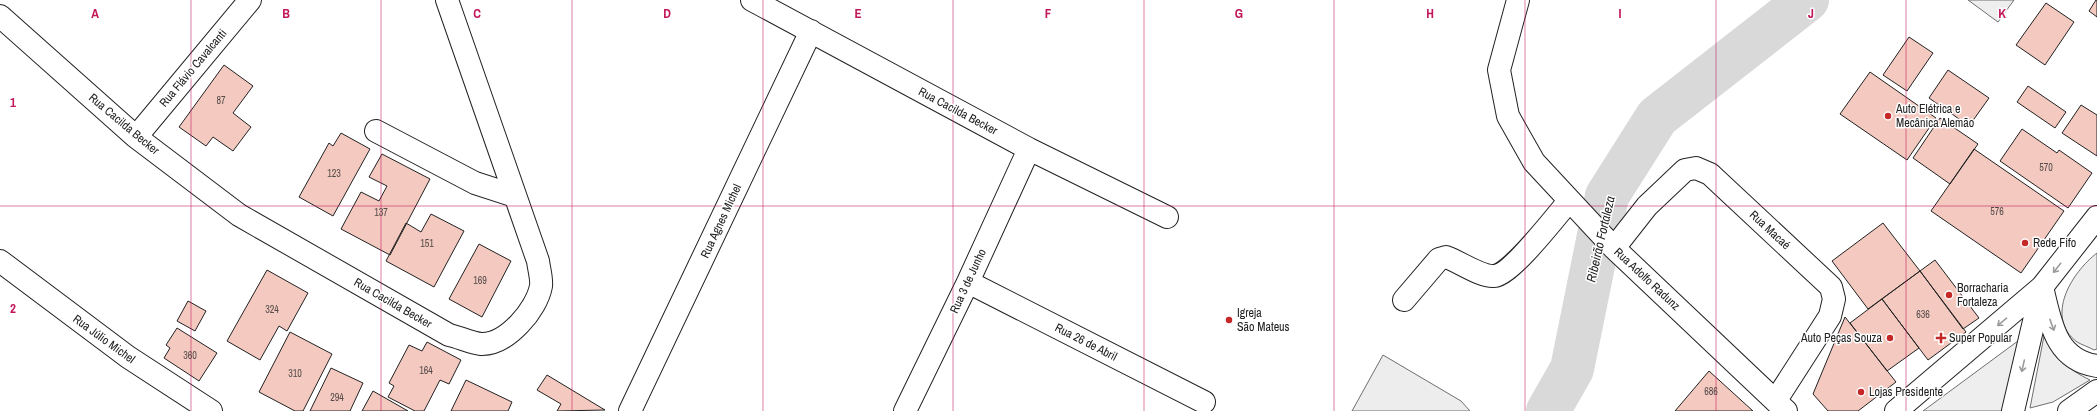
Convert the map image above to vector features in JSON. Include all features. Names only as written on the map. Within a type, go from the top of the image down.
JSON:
[{"type":"street","name":"Rua Flávio Cavalcanti","points":[[136,137],[250,0]]},
{"type":"street","name":"Rua Cacilda Becker","points":[[0,16],[136,137],[239,215],[449,334],[481,344],[498,340],[513,331],[533,306],[541,285],[538,261],[446,0]]},
{"type":"street","name":"Rua Cacilda Becker","points":[[752,0],[1029,149],[1167,217]]},
{"type":"street","name":"Rua Adolfo Radunz","points":[[1518,0],[1499,70],[1508,116],[1534,162],[1611,245],[1781,406]]},
{"type":"street","name":"Rua Agnes Michel","points":[[630,411],[811,32]]},
{"type":"street","points":[[376,131],[475,182],[515,196]]},
{"type":"street","name":"Rua 3 de Junho","points":[[905,411],[968,282],[1029,149]]},
{"type":"street","name":"Rua Macaé","points":[[1611,245],[1647,206],[1685,170],[1696,168],[1710,174],[1820,276],[1831,287],[1834,299],[1830,316],[1781,406]]},
{"type":"street","points":[[1404,300],[1439,259],[1446,257],[1488,276],[1502,275],[1576,208]]},
{"type":"street","points":[[1896,411],[2042,288],[2095,222]]},
{"type":"street","name":"Rua Júlio Michel","points":[[0,261],[128,357],[211,411]]},
{"type":"street","name":"Rua 26 de Abril","points":[[968,282],[1204,402]]},
{"type":"street","points":[[2042,288],[2051,323],[2060,346],[2075,358],[2097,366]]},
{"type":"street","points":[[2013,411],[2042,288]]},
{"type":"street","points":[[2069,411],[2097,391]]},
{"type":"shaded area","points":[[1968,0],[2014,0],[1998,22]]},
{"type":"shaded area","points":[[2097,253],[2097,349],[2094,350],[2077,342],[2067,332],[2063,320],[2062,308],[2065,295],[2071,283],[2079,271]]},
{"type":"shaded area","points":[[2044,336],[2057,357],[2075,372],[2090,380],[2053,402],[2030,408]]},
{"type":"shaded area","points":[[2022,338],[2008,411],[1923,411]]},
{"type":"shaded area","points":[[1383,355],[1461,401],[1470,411],[1352,411]]},
{"type":"building","points":[[2097,0],[2097,17],[2089,11]]},
{"type":"building","points":[[2046,3],[2074,22],[2045,65],[2016,45]]},
{"type":"building","points":[[1909,37],[1933,53],[1907,91],[1883,75]]},
{"type":"building","points":[[224,65],[253,86],[233,113],[251,127],[233,151],[213,137],[206,146],[179,127]]},
{"type":"building","points":[[1948,70],[1989,98],[1969,126],[1929,98]]},
{"type":"building","name":"Auto Elétrica e Mecânica Alemão","points":[[1870,72],[1936,118],[1907,160],[1840,114]]},
{"type":"building","points":[[2028,86],[2066,112],[2055,128],[2017,102]]},
{"type":"building","points":[[2081,105],[2097,115],[2097,156],[2062,133]]},
{"type":"building","points":[[1940,118],[1978,144],[1950,184],[1913,158]]},
{"type":"building","points":[[2022,129],[2057,153],[2059,150],[2092,173],[2068,208],[2000,161]]},
{"type":"building","points":[[341,133],[370,149],[333,216],[299,197],[329,143],[333,146]]},
{"type":"building","points":[[1974,149],[2064,211],[2021,273],[1931,211]]},
{"type":"building","points":[[382,154],[430,179],[390,255],[341,229],[361,192],[379,201],[387,186],[369,177]]},
{"type":"building","points":[[431,214],[464,231],[434,287],[386,261],[406,223],[421,232]]},
{"type":"building","points":[[1883,223],[1920,271],[1868,309],[1832,261]]},
{"type":"building","points":[[479,244],[511,261],[482,317],[449,299]]},
{"type":"building","name":"Borracharia Fortaleza","points":[[1935,260],[1979,318],[1963,329],[1920,271]]},
{"type":"building","points":[[267,270],[308,293],[287,331],[279,326],[260,360],[227,341]]},
{"type":"building","points":[[1920,271],[1966,332],[1928,360],[1882,299]]},
{"type":"building","points":[[1882,299],[1919,348],[1887,371],[1850,323]]},
{"type":"building","points":[[188,301],[206,311],[195,331],[177,321]]},
{"type":"building","points":[[1845,317],[1896,382],[1858,411],[1828,411],[1813,394]]},
{"type":"building","points":[[177,328],[217,353],[199,381],[164,358],[170,348],[166,345]]},
{"type":"building","points":[[290,332],[332,354],[303,411],[295,411],[259,392]]},
{"type":"building","points":[[427,342],[461,360],[449,384],[440,380],[424,411],[415,411],[388,397],[394,386],[389,383],[409,345],[422,351]]},
{"type":"building","points":[[331,368],[363,383],[350,411],[310,411]]},
{"type":"building","points":[[1709,371],[1753,411],[1675,411]]},
{"type":"building","points":[[547,375],[605,410],[557,411],[561,404],[537,390]]},
{"type":"building","points":[[466,380],[512,402],[508,411],[451,411]]},
{"type":"building","points":[[373,391],[408,411],[362,411]]},
{"type":"waterway","name":"Ribeirão Fortaleza","points":[[1548,411],[1572,369],[1607,196],[1657,117],[1807,0]]},
{"type":"place","name":"Auto Elétrica e Mecânica Alemão","points":[[1888,116]]},
{"type":"place","name":"Rede Fifo","points":[[2025,243]]},
{"type":"place","name":"Borracharia Fortaleza","points":[[1949,295]]},
{"type":"place","name":"Igreja São Mateus","points":[[1229,320]]},
{"type":"place","name":"Auto Peças Souza","points":[[1890,338]]},
{"type":"place","name":"Super Popular","points":[[1941,338]]},
{"type":"place","name":"Lojas Presidente","points":[[1861,392]]}]
